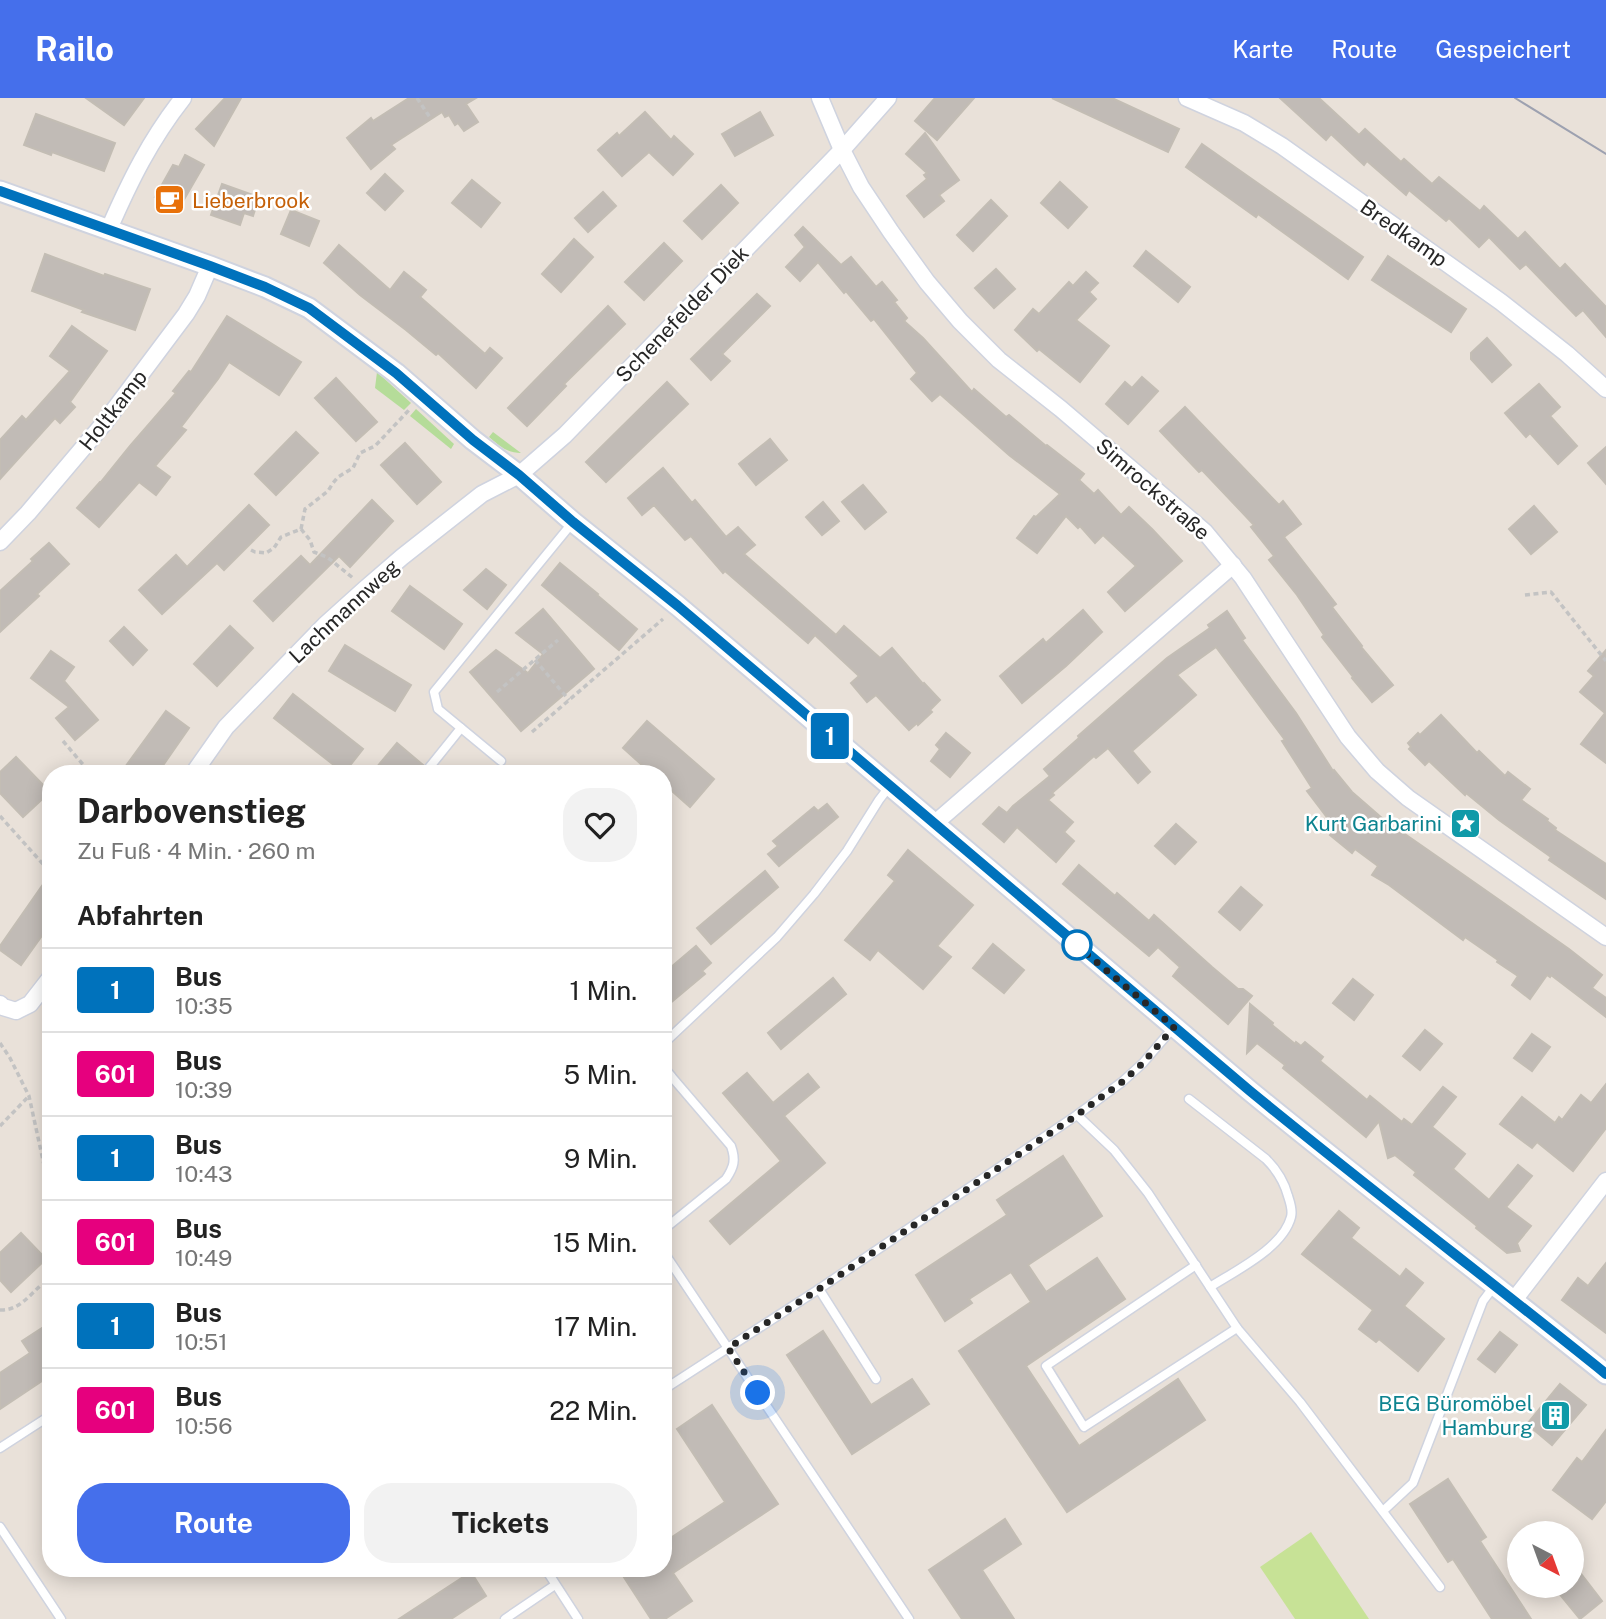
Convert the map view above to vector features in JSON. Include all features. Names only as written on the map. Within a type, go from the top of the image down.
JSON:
[{"type":"street","points":[[109,229],[137,167],[183,98]]},
{"type":"street","name":"Simrockstraße","points":[[820,98],[861,187],[927,282],[960,321],[999,360],[1205,532],[1233,565],[1348,737],[1377,771],[1416,804],[1606,937]]},
{"type":"street","points":[[842,149],[888,98]]},
{"type":"street","name":"Bredkamp","points":[[1187,98],[1244,123],[1282,146],[1501,302],[1606,389]]},
{"type":"street","name":"Schenefelder Diek","points":[[519,475],[565,436],[842,149]]},
{"type":"street","points":[[0,191],[265,287],[309,308],[377,358],[473,440],[678,606],[1345,1169],[1606,1374]]},
{"type":"street","name":"Holtkamp","points":[[0,542],[105,422],[186,314],[210,266]]},
{"type":"street","name":"Lachmannweg","points":[[199,765],[226,727],[325,625],[401,557],[482,494],[519,475]]},
{"type":"street","points":[[934,824],[1233,565]]},
{"type":"street","points":[[0,1004],[16,1011],[30,1004],[42,988]]},
{"type":"street","points":[[1514,1300],[1606,1181]]},
{"type":"lane","points":[[501,761],[438,709],[433,692],[573,522]]},
{"type":"lane","points":[[431,765],[461,728]]},
{"type":"lane","points":[[672,1035],[776,937],[814,894],[890,787]]},
{"type":"lane","points":[[672,1384],[1077,1115],[1143,1063],[1174,1027]]},
{"type":"lane","points":[[672,1077],[731,1146],[735,1157],[733,1168],[726,1179],[672,1223]]},
{"type":"lane","points":[[1189,1099],[1275,1168],[1287,1190],[1291,1205],[1291,1217],[1281,1235],[1270,1247],[1210,1287]]},
{"type":"lane","points":[[1077,1115],[1114,1150],[1148,1193],[1237,1328],[1300,1402],[1440,1587]]},
{"type":"lane","points":[[672,1264],[909,1619]]},
{"type":"lane","points":[[1196,1265],[1046,1366],[1084,1427],[1237,1328]]},
{"type":"lane","points":[[1383,1511],[1413,1483],[1483,1301],[1495,1285]]},
{"type":"lane","points":[[819,1289],[876,1379]]},
{"type":"lane","points":[[0,1448],[42,1421]]},
{"type":"lane","points":[[0,1527],[61,1619]]},
{"type":"lane","points":[[550,1577],[578,1619]]},
{"type":"lane","points":[[505,1619],[555,1585]]},
{"type":"path","points":[[417,98],[431,119]]},
{"type":"path","points":[[301,529],[305,509],[328,491],[338,477],[353,468],[360,453],[375,446],[423,396]]},
{"type":"path","points":[[251,550],[266,553],[274,548],[281,537],[301,529]]},
{"type":"path","points":[[301,529],[310,540],[314,552],[339,565],[365,589]]},
{"type":"path","points":[[1525,595],[1551,592],[1606,661]]},
{"type":"path","points":[[532,732],[665,618]]},
{"type":"path","points":[[497,692],[558,640]]},
{"type":"path","points":[[535,660],[569,701]]},
{"type":"path","points":[[63,741],[83,765]]},
{"type":"path","points":[[0,816],[42,863]]},
{"type":"path","points":[[0,1043],[29,1096],[42,1156]]},
{"type":"path","points":[[0,1126],[29,1096]]},
{"type":"path","points":[[0,1310],[18,1306],[41,1286]]},
{"type":"green space","points":[[377,372],[411,403],[404,410],[375,388]]},
{"type":"green space","points":[[416,409],[454,444],[451,449],[410,416]]},
{"type":"green space","points":[[493,432],[521,453],[511,452],[500,446],[489,437]]},
{"type":"green space","points":[[1311,1532],[1369,1619],[1295,1619],[1260,1567]]},
{"type":"building","points":[[86,98],[144,98],[124,125]]},
{"type":"building","points":[[225,98],[241,98],[214,146],[196,129]]},
{"type":"building","points":[[409,98],[476,98],[466,104],[478,122],[464,131],[458,123],[455,125],[449,115],[445,117],[442,112],[391,145],[395,149],[371,169],[347,138],[371,118],[373,121]]},
{"type":"building","points":[[935,98],[974,98],[937,140],[915,121]]},
{"type":"building","points":[[1052,98],[1112,98],[1179,129],[1168,152]]},
{"type":"building","points":[[1280,98],[1319,98],[1359,135],[1365,129],[1401,162],[1404,159],[1432,184],[1439,177],[1480,211],[1484,206],[1518,239],[1525,232],[1560,269],[1565,264],[1606,307],[1606,337],[1583,310],[1576,316],[1526,264],[1520,269],[1489,237],[1479,247],[1449,218],[1446,221],[1409,190],[1406,195],[1367,161],[1364,165],[1331,134],[1326,140]]},
{"type":"building","points":[[645,112],[671,140],[674,136],[693,154],[673,175],[649,152],[622,176],[598,150],[617,133],[619,136]]},
{"type":"building","points":[[760,112],[773,135],[735,156],[722,134]]},
{"type":"building","points":[[36,114],[115,143],[104,171],[24,145]]},
{"type":"building","points":[[925,133],[959,180],[939,195],[944,201],[924,217],[907,196],[927,179],[924,175],[927,173],[906,154]]},
{"type":"building","points":[[1202,144],[1363,257],[1348,279],[1258,214],[1256,217],[1186,167]]},
{"type":"building","points":[[185,155],[204,165],[178,210],[155,197],[173,165],[179,167]]},
{"type":"building","points":[[385,174],[403,191],[385,210],[367,193]]},
{"type":"building","points":[[472,180],[500,203],[481,227],[452,203]]},
{"type":"building","points":[[1060,182],[1087,207],[1068,228],[1041,203]]},
{"type":"building","points":[[222,184],[259,197],[253,216],[244,213],[240,225],[211,215]]},
{"type":"building","points":[[721,185],[738,203],[702,239],[684,221]]},
{"type":"building","points":[[603,192],[616,206],[588,232],[575,218]]},
{"type":"building","points":[[991,200],[1007,216],[973,251],[957,235]]},
{"type":"building","points":[[291,210],[319,221],[309,246],[281,234]]},
{"type":"building","points":[[803,227],[841,265],[851,257],[876,287],[882,282],[897,300],[894,302],[907,318],[904,321],[972,392],[974,389],[1006,417],[1009,415],[1084,474],[1079,480],[1094,494],[1098,490],[1121,515],[1129,507],[1182,561],[1125,611],[1108,592],[1136,566],[1103,535],[1095,543],[1080,526],[1078,528],[1066,516],[1037,553],[1017,538],[1034,516],[1060,494],[1009,455],[940,394],[932,401],[911,379],[917,373],[874,319],[871,321],[818,262],[800,281],[786,267],[805,247],[795,235]]},
{"type":"building","points":[[574,239],[593,257],[561,292],[542,274]]},
{"type":"building","points":[[664,243],[682,261],[644,300],[625,282]]},
{"type":"building","points":[[339,245],[390,290],[404,272],[426,290],[420,297],[485,354],[490,348],[502,358],[476,388],[438,353],[436,355],[360,295],[324,263]]},
{"type":"building","points":[[1146,251],[1190,287],[1178,302],[1134,266]]},
{"type":"building","points":[[45,254],[104,276],[105,274],[150,289],[135,330],[32,291]]},
{"type":"building","points":[[1388,256],[1466,309],[1451,332],[1372,280]]},
{"type":"building","points":[[996,269],[1015,289],[994,308],[975,288]]},
{"type":"building","points":[[1086,272],[1098,283],[1089,292],[1096,299],[1076,320],[1109,346],[1080,382],[1039,349],[1037,351],[1015,330],[1033,309],[1039,314],[1069,282],[1073,286]]},
{"type":"building","points":[[757,294],[770,306],[722,354],[730,361],[711,380],[691,359]]},
{"type":"building","points":[[608,306],[625,324],[564,384],[566,386],[527,426],[508,408]]},
{"type":"building","points":[[227,316],[301,362],[279,395],[229,362],[181,427],[186,430],[155,466],[170,477],[156,495],[139,482],[99,527],[77,508],[176,393],[173,391],[189,371],[191,372]]},
{"type":"building","points":[[72,326],[107,351],[70,402],[75,407],[60,423],[55,418],[0,479],[0,440],[22,416],[26,420],[70,371],[50,356]]},
{"type":"building","points":[[1487,338],[1511,365],[1492,382],[1471,359],[1471,353]]},
{"type":"building","points":[[1142,377],[1158,391],[1128,424],[1106,404],[1125,382],[1132,388]]},
{"type":"building","points":[[336,378],[377,422],[356,441],[315,398]]},
{"type":"building","points":[[667,382],[688,404],[606,482],[586,462]]},
{"type":"building","points":[[1539,384],[1560,407],[1550,416],[1577,446],[1558,464],[1530,433],[1526,437],[1505,413]]},
{"type":"building","points":[[1185,407],[1279,505],[1283,501],[1301,524],[1284,537],[1336,604],[1332,607],[1361,647],[1393,685],[1372,702],[1322,637],[1324,635],[1297,595],[1269,560],[1274,556],[1251,527],[1254,525],[1202,470],[1199,472],[1160,431]]},
{"type":"building","points":[[296,432],[318,453],[276,495],[255,474]]},
{"type":"building","points":[[770,439],[787,460],[756,485],[739,464]]},
{"type":"building","points":[[405,443],[441,482],[417,504],[381,465]]},
{"type":"building","points":[[1606,447],[1606,484],[1588,463]]},
{"type":"building","points":[[663,468],[692,503],[695,500],[726,537],[738,527],[755,545],[744,554],[836,635],[844,626],[880,658],[892,648],[940,700],[930,710],[932,712],[909,730],[876,695],[867,702],[851,683],[859,676],[815,635],[808,643],[725,571],[723,573],[691,536],[685,540],[654,505],[642,515],[628,498]]},
{"type":"building","points":[[863,485],[886,512],[865,529],[842,502]]},
{"type":"building","points":[[372,500],[393,521],[350,567],[339,556],[273,621],[254,601],[301,556],[310,565]]},
{"type":"building","points":[[823,502],[839,521],[822,535],[806,517]]},
{"type":"building","points":[[249,505],[269,525],[224,570],[217,563],[162,614],[139,590],[176,555],[187,567]]},
{"type":"building","points":[[1534,506],[1557,532],[1531,554],[1509,529]]},
{"type":"building","points":[[49,543],[69,564],[0,632],[0,591]]},
{"type":"building","points":[[560,563],[637,629],[619,650],[542,585]]},
{"type":"building","points":[[486,569],[506,585],[487,609],[464,590]]},
{"type":"building","points":[[410,586],[462,624],[444,649],[392,611]]},
{"type":"building","points":[[543,609],[594,669],[521,731],[470,672],[496,650],[528,673],[543,654],[516,633]]},
{"type":"building","points":[[1083,610],[1102,632],[1022,703],[1000,676],[1043,639],[1046,643]]},
{"type":"building","points":[[1227,611],[1245,638],[1242,640],[1296,713],[1333,771],[1352,792],[1398,832],[1399,830],[1448,864],[1602,975],[1592,988],[1606,998],[1606,1017],[1551,975],[1547,975],[1530,999],[1512,985],[1518,976],[1497,962],[1498,960],[1465,937],[1463,940],[1372,875],[1378,866],[1355,849],[1352,853],[1330,835],[1335,828],[1307,791],[1312,788],[1282,741],[1285,740],[1216,647],[1177,675],[1196,695],[1132,751],[1150,772],[1138,783],[1108,748],[1096,758],[1094,756],[1052,793],[1054,795],[1048,800],[1073,822],[1064,832],[1074,841],[1056,862],[1017,827],[1004,842],[983,824],[999,807],[1007,813],[1050,776],[1044,769],[1079,738],[1078,736],[1167,658],[1210,628],[1208,625]]},
{"type":"building","points":[[230,626],[253,648],[217,686],[194,664]]},
{"type":"building","points":[[124,627],[147,650],[133,665],[110,641]]},
{"type":"building","points":[[345,645],[411,685],[395,711],[329,671]]},
{"type":"building","points":[[1606,650],[1606,763],[1581,744],[1605,713],[1580,692],[1594,676],[1588,671]]},
{"type":"building","points":[[51,651],[74,667],[64,681],[98,720],[75,740],[56,718],[69,707],[31,678]]},
{"type":"building","points":[[293,694],[363,749],[350,765],[334,765],[274,718]]},
{"type":"building","points":[[166,711],[189,728],[163,765],[127,765]]},
{"type":"building","points":[[1441,715],[1477,753],[1479,751],[1505,776],[1508,772],[1530,789],[1521,800],[1548,819],[1555,830],[1606,864],[1606,899],[1549,860],[1551,857],[1466,793],[1465,795],[1429,761],[1425,765],[1409,749],[1411,747],[1408,743]]},
{"type":"building","points":[[647,721],[714,779],[690,807],[672,791],[672,765],[642,765],[623,748]]},
{"type":"building","points":[[946,733],[970,753],[950,777],[931,761],[940,749],[936,745]]},
{"type":"building","points":[[397,743],[423,765],[379,765]]},
{"type":"building","points":[[16,757],[42,784],[42,799],[23,817],[0,793],[0,772]]},
{"type":"building","points":[[827,804],[838,817],[779,866],[768,854],[778,846],[773,841],[814,807],[818,811]]},
{"type":"building","points":[[1176,824],[1196,842],[1175,864],[1155,846]]},
{"type":"building","points":[[908,850],[973,905],[937,946],[951,957],[923,989],[878,950],[870,960],[845,940],[895,881],[888,875]]},
{"type":"building","points":[[1079,865],[1149,921],[1154,915],[1238,989],[1243,989],[1252,996],[1228,1024],[1173,976],[1180,967],[1158,947],[1149,956],[1063,884]]},
{"type":"building","points":[[765,871],[778,887],[711,944],[697,928]]},
{"type":"building","points":[[42,886],[42,936],[21,965],[0,950],[0,946]]},
{"type":"building","points":[[1241,887],[1262,905],[1240,930],[1219,912]]},
{"type":"building","points":[[993,944],[1024,970],[1004,993],[973,968]]},
{"type":"building","points":[[696,946],[711,963],[702,971],[705,974],[672,1002],[672,966]]},
{"type":"building","points":[[833,978],[846,994],[781,1049],[768,1033]]},
{"type":"building","points":[[1353,979],[1373,995],[1354,1020],[1333,1003]]},
{"type":"building","points":[[1250,1004],[1295,1044],[1296,1042],[1301,1046],[1305,1042],[1323,1057],[1320,1061],[1367,1100],[1370,1096],[1402,1122],[1404,1119],[1412,1125],[1443,1087],[1456,1097],[1432,1127],[1465,1154],[1453,1169],[1489,1200],[1518,1165],[1532,1176],[1506,1207],[1531,1226],[1517,1243],[1520,1251],[1507,1253],[1414,1175],[1416,1172],[1395,1155],[1388,1158],[1379,1121],[1366,1137],[1257,1043],[1247,1053]]},
{"type":"building","points":[[1425,1030],[1442,1044],[1420,1070],[1403,1056]]},
{"type":"building","points":[[1532,1034],[1550,1047],[1532,1071],[1514,1058]]},
{"type":"building","points":[[747,1073],[773,1103],[808,1074],[819,1087],[784,1116],[825,1163],[730,1244],[710,1221],[781,1161],[723,1093]]},
{"type":"building","points":[[1606,1084],[1606,1128],[1573,1171],[1537,1142],[1532,1148],[1500,1124],[1522,1097],[1555,1123],[1559,1117],[1562,1120],[1581,1095],[1591,1103]]},
{"type":"building","points":[[1063,1156],[1102,1216],[1028,1265],[1046,1292],[1097,1258],[1125,1299],[1026,1366],[1079,1446],[1178,1379],[1205,1420],[1067,1512],[959,1351],[1031,1302],[1011,1272],[969,1299],[972,1303],[945,1321],[916,1275],[1007,1215],[997,1200]]},
{"type":"building","points":[[1339,1211],[1359,1228],[1351,1238],[1400,1277],[1406,1269],[1423,1283],[1404,1306],[1444,1339],[1418,1371],[1379,1339],[1376,1342],[1359,1329],[1373,1310],[1302,1254]]},
{"type":"building","points":[[21,1233],[42,1255],[42,1263],[11,1292],[0,1280],[0,1253]]},
{"type":"building","points":[[1606,1263],[1606,1333],[1562,1300],[1578,1278],[1588,1286]]},
{"type":"building","points":[[42,1328],[42,1381],[0,1409],[0,1373],[30,1353],[22,1341]]},
{"type":"building","points":[[823,1331],[871,1405],[912,1379],[929,1404],[852,1454],[787,1355]]},
{"type":"building","points":[[1500,1332],[1517,1345],[1495,1372],[1478,1359]]},
{"type":"building","name":"BEG Büromöbel Hamburg","points":[[1560,1384],[1586,1405],[1552,1445],[1527,1424]]},
{"type":"building","points":[[712,1405],[778,1504],[673,1573],[692,1601],[665,1619],[651,1619],[624,1577],[672,1577],[672,1537],[725,1502],[677,1429]]},
{"type":"building","points":[[1606,1430],[1606,1501],[1592,1519],[1553,1490],[1577,1458],[1582,1462]]},
{"type":"building","points":[[1448,1479],[1486,1537],[1480,1541],[1507,1582],[1507,1598],[1517,1598],[1531,1619],[1492,1619],[1453,1559],[1448,1562],[1410,1504]]},
{"type":"building","points":[[1005,1519],[1021,1544],[982,1570],[1014,1619],[962,1619],[929,1570]]},
{"type":"building","points":[[463,1577],[474,1577],[486,1596],[451,1619],[399,1619]]},
{"type":"building","points":[[1584,1578],[1602,1601],[1580,1619],[1563,1598],[1584,1598]]},
{"type":"tram line","points":[[1515,98],[1606,154]]},
{"type":"bus line","name":"1","points":[[0,191],[265,287],[309,308],[377,358],[473,440],[678,606],[1250,1091],[1606,1374]]},
{"type":"place","name":"Lieberbrook","points":[[169,200]]},
{"type":"place","name":"Kurt Garbarini","points":[[1465,823]]},
{"type":"place","name":"BEG Büromöbel Hamburg","points":[[1556,1415]]},
{"type":"route","points":[[758,1393],[728,1348],[1077,1115],[1143,1063],[1174,1027],[1075,944],[1077,945]]}]
